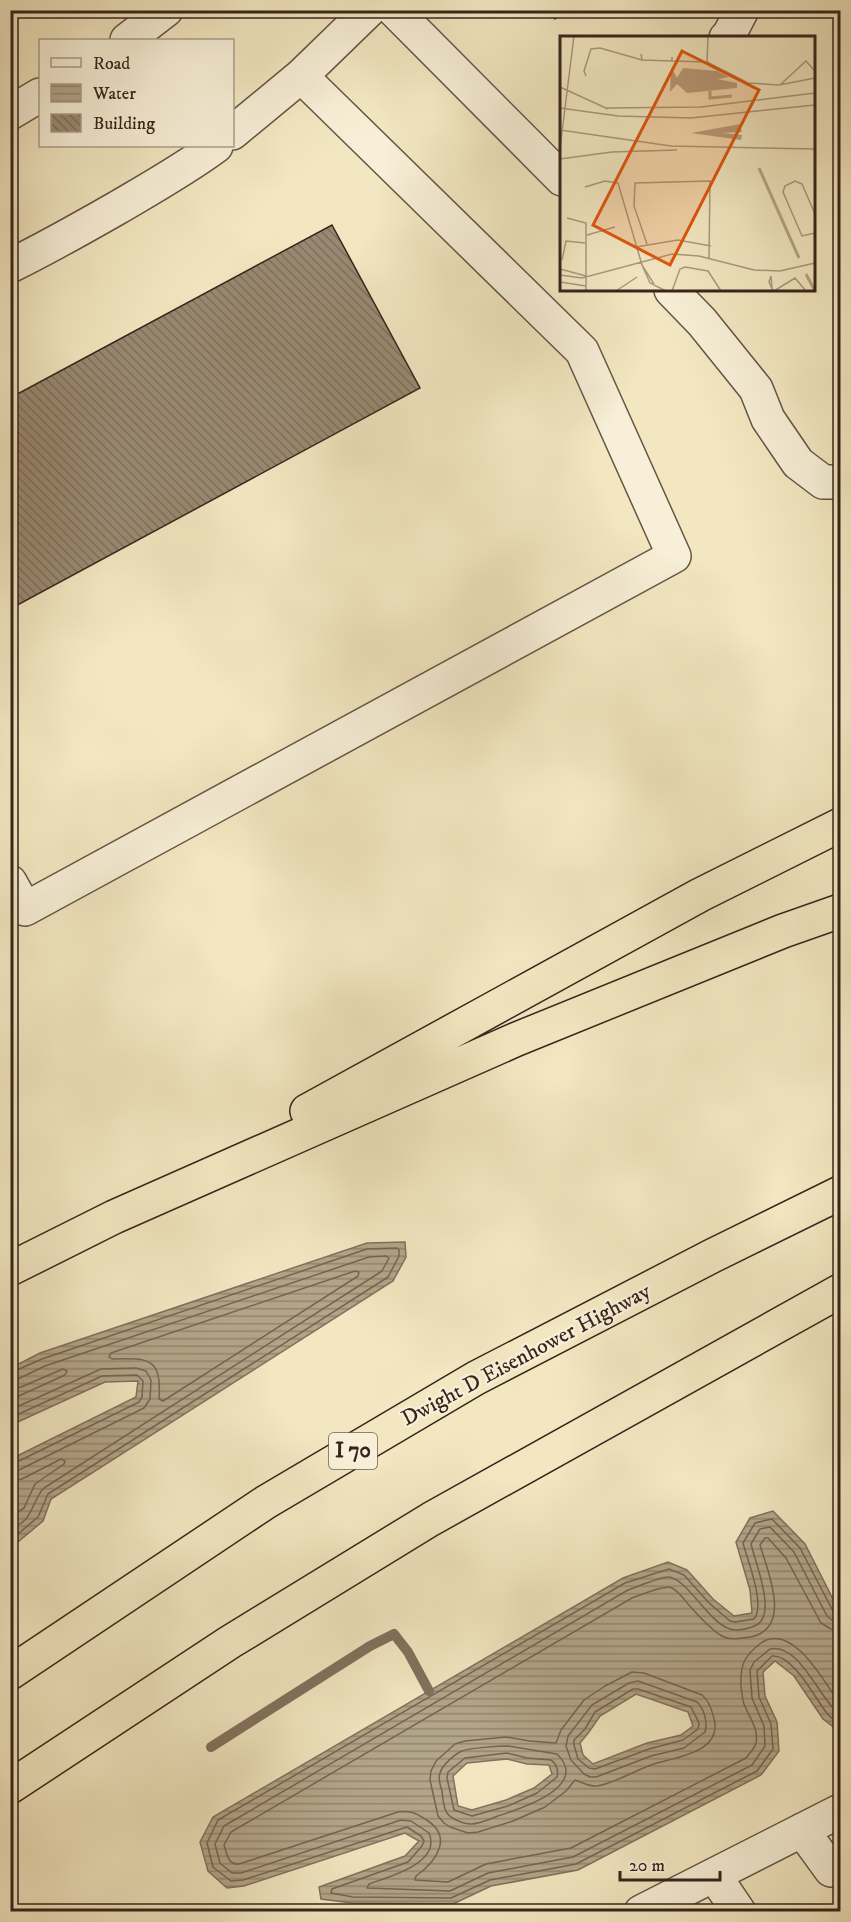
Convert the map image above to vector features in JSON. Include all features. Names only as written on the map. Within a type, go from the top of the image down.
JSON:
[{"type":"highway","points":[[10,1269],[114,1217],[700,895],[840,825]]},
{"type":"highway","points":[[114,1217],[517,1039],[783,931],[840,911]]},
{"type":"highway","name":"Dwight D Eisenhower Highway","points":[[10,1673],[266,1502],[476,1378],[712,1256],[840,1193]]},
{"type":"highway","points":[[712,1256],[840,1210]]},
{"type":"highway","points":[[10,1787],[230,1642],[431,1519],[840,1291]]},
{"type":"street","points":[[128,39],[166,10]]},
{"type":"street","points":[[234,131],[302,76],[369,10]]},
{"type":"street","points":[[394,10],[560,178]]},
{"type":"street","points":[[728,36],[742,10]]},
{"type":"street","points":[[10,882],[25,909],[674,556],[582,351],[302,76]]},
{"type":"street","points":[[10,113],[39,96]]},
{"type":"street","points":[[10,266],[45,249],[132,199],[215,147]]},
{"type":"street","points":[[671,291],[702,321],[756,389],[768,419],[798,464],[823,482],[840,482]]},
{"type":"street","points":[[641,1911],[840,1811]]},
{"type":"street","points":[[802,1830],[831,1870]]},
{"type":"street","points":[[714,1875],[739,1911]]},
{"type":"water","points":[[405,1242],[406,1257],[393,1281],[51,1499],[43,1521],[18,1542],[11,1539],[11,1459],[136,1397],[138,1381],[105,1382],[11,1425],[11,1368],[40,1353],[367,1243]]},
{"type":"water","points":[[773,1511],[805,1544],[840,1613],[840,1732],[823,1719],[794,1676],[775,1661],[763,1672],[765,1696],[777,1722],[779,1751],[761,1775],[578,1870],[491,1886],[453,1904],[352,1903],[321,1899],[319,1887],[405,1856],[419,1841],[405,1833],[244,1886],[227,1888],[208,1871],[200,1842],[213,1817],[623,1578],[668,1562],[687,1570],[713,1599],[734,1616],[752,1613],[750,1590],[736,1542],[750,1518]],"holes":[[[636,1694],[688,1712],[693,1726],[681,1735],[647,1743],[593,1764],[583,1755],[580,1743],[600,1716]],[[507,1759],[527,1764],[549,1765],[552,1774],[534,1788],[506,1800],[472,1810],[458,1806],[453,1776],[467,1763]]]},
{"type":"building","points":[[547,10],[564,10],[555,19]]},
{"type":"building","points":[[332,225],[420,388],[10,609],[10,398]]},
{"type":"waterway","points":[[211,1747],[370,1646],[394,1634],[408,1652],[429,1691]]}]
